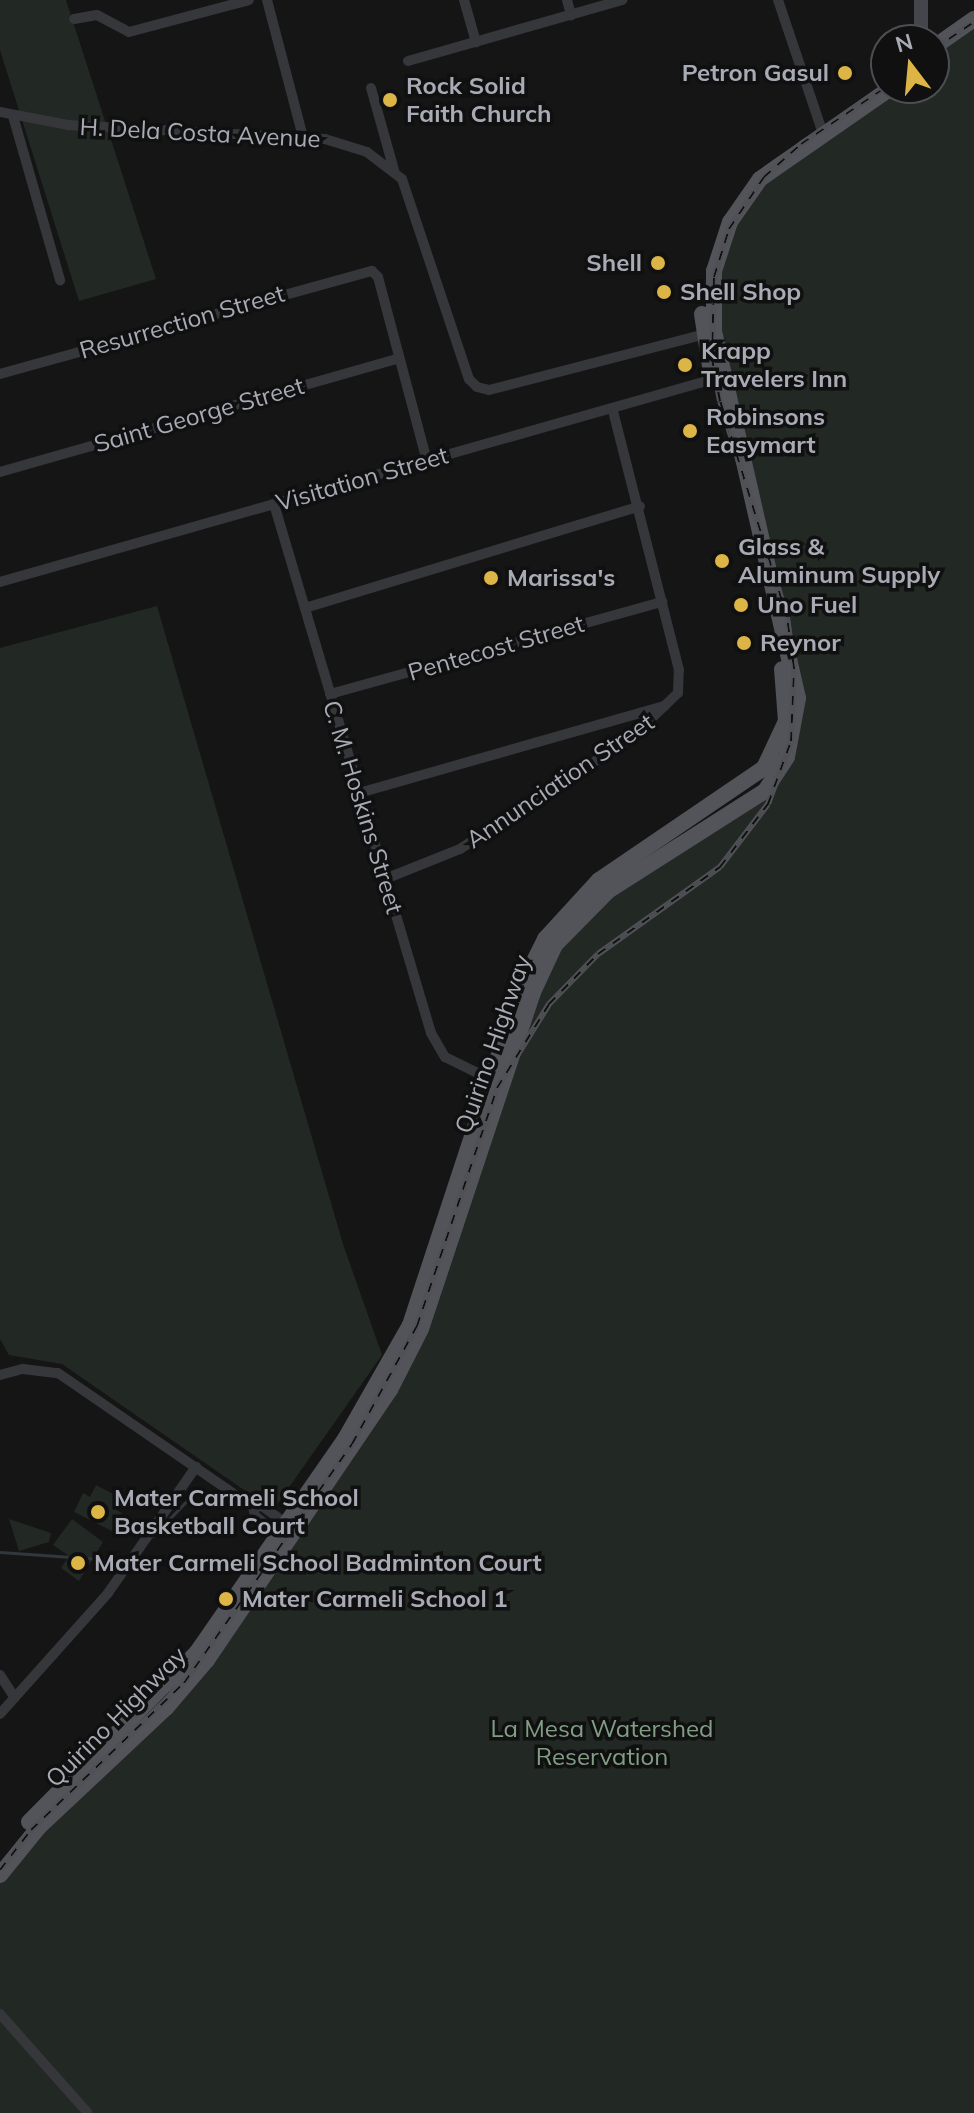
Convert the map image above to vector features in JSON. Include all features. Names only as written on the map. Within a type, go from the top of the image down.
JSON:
[{"type":"main road","points":[[950,36],[974,19]]},
{"type":"main road","points":[[950,49],[974,33]]},
{"type":"main road","name":"Quirino Highway","points":[[0,1875],[38,1828],[186,1685],[406,1362],[498,1082],[543,966],[568,928],[608,891],[765,791],[793,741],[798,698],[794,675],[709,333],[714,271],[734,214],[760,179],[870,92]]},
{"type":"main road","name":"Quirino Highway","points":[[820,130],[870,100]]},
{"type":"main road","name":"Quirino Highway","points":[[0,1857],[54,1796],[176,1676],[289,1533]]},
{"type":"street","points":[[74,19],[97,15],[129,32],[249,0]]},
{"type":"street","points":[[267,0],[303,137]]},
{"type":"street","points":[[464,0],[476,42]]},
{"type":"street","points":[[567,0],[571,15]]},
{"type":"street","points":[[408,61],[622,0]]},
{"type":"street","points":[[778,0],[820,130]]},
{"type":"street","points":[[921,0],[921,24]]},
{"type":"street","points":[[371,88],[394,170],[410,200],[469,379],[477,387],[489,390],[709,333]]},
{"type":"street","name":"H. Dela Costa Avenue","points":[[0,112],[13,116],[190,135],[303,137],[367,152],[394,170]]},
{"type":"street","points":[[13,116],[60,280]]},
{"type":"street","name":"Resurrection Street","points":[[0,374],[364,270],[378,277],[399,358]]},
{"type":"street","points":[[399,358],[427,461]]},
{"type":"street","name":"Saint George Street","points":[[0,472],[399,358]]},
{"type":"street","name":"Visitation Street","points":[[0,582],[718,378]]},
{"type":"street","name":"Annunciation Street","points":[[385,879],[460,849],[631,738],[670,704],[681,683],[640,506],[612,408]]},
{"type":"street","name":"C. M. Hoskins Street","points":[[274,504],[434,1041],[452,1062],[498,1082]]},
{"type":"street","points":[[305,608],[640,506]]},
{"type":"street","name":"Pentecost Street","points":[[330,694],[662,602]]},
{"type":"street","points":[[359,793],[670,704]]},
{"type":"street","points":[[0,1375],[23,1369],[58,1373],[253,1507],[262,1506],[289,1533]]},
{"type":"street","points":[[0,1714],[108,1593],[196,1467]]},
{"type":"street","points":[[0,1675],[15,1698]]},
{"type":"street","points":[[0,2014],[88,2113]]},
{"type":"green space","points":[[0,0],[66,0],[156,279],[79,301],[0,50]]},
{"type":"green space","name":"La Mesa Watershed Reservation","points":[[974,25],[974,2113],[0,2113],[0,1875],[166,1708],[356,1445],[533,992],[568,928],[761,787],[782,757],[793,698],[707,288],[756,177],[774,159],[870,95],[870,104],[950,104],[950,41]]},
{"type":"green space","points":[[157,606],[343,1244],[382,1355],[273,1510],[62,1364],[9,1355],[0,1339],[0,648]]},
{"type":"green space","name":"Mater Carmeli School Basketball Court","points":[[96,1485],[119,1497],[113,1508],[122,1513],[112,1531],[74,1512],[83,1493],[90,1497]]},
{"type":"green space","points":[[9,1519],[51,1533],[49,1542],[19,1551]]},
{"type":"green space","points":[[72,1519],[103,1542],[79,1581],[61,1568],[69,1556],[53,1545]]},
{"type":"waterway","points":[[153,1536],[196,1491]]},
{"type":"waterway","points":[[0,1552],[128,1561]]},
{"type":"railway","points":[[950,38],[974,22]]},
{"type":"railway","points":[[0,1870],[31,1830],[184,1683],[352,1444],[417,1326],[497,1088],[549,1004],[598,954],[720,867],[768,804],[791,741],[794,668],[787,617],[720,401],[712,359],[714,277],[729,229],[764,177],[801,144],[870,98]]},
{"type":"place","name":"Petron Gasul","points":[[845,73]]},
{"type":"place","name":"Rock Solid Faith Church","points":[[390,100]]},
{"type":"place","name":"Shell","points":[[658,263]]},
{"type":"place","name":"Shell Shop","points":[[664,292]]},
{"type":"place","name":"Krapp Travelers Inn","points":[[685,365]]},
{"type":"place","name":"Robinsons Easymart","points":[[690,431]]},
{"type":"place","name":"Glass & Aluminum Supply","points":[[722,561]]},
{"type":"place","name":"Marissa's","points":[[491,578]]},
{"type":"place","name":"Uno Fuel","points":[[741,605]]},
{"type":"place","name":"Reynor","points":[[744,643]]},
{"type":"place","name":"Mater Carmeli School Basketball Court","points":[[98,1512]]},
{"type":"place","name":"Mater Carmeli School Badminton Court","points":[[78,1563]]},
{"type":"place","name":"Mater Carmeli School 1","points":[[226,1599]]}]
